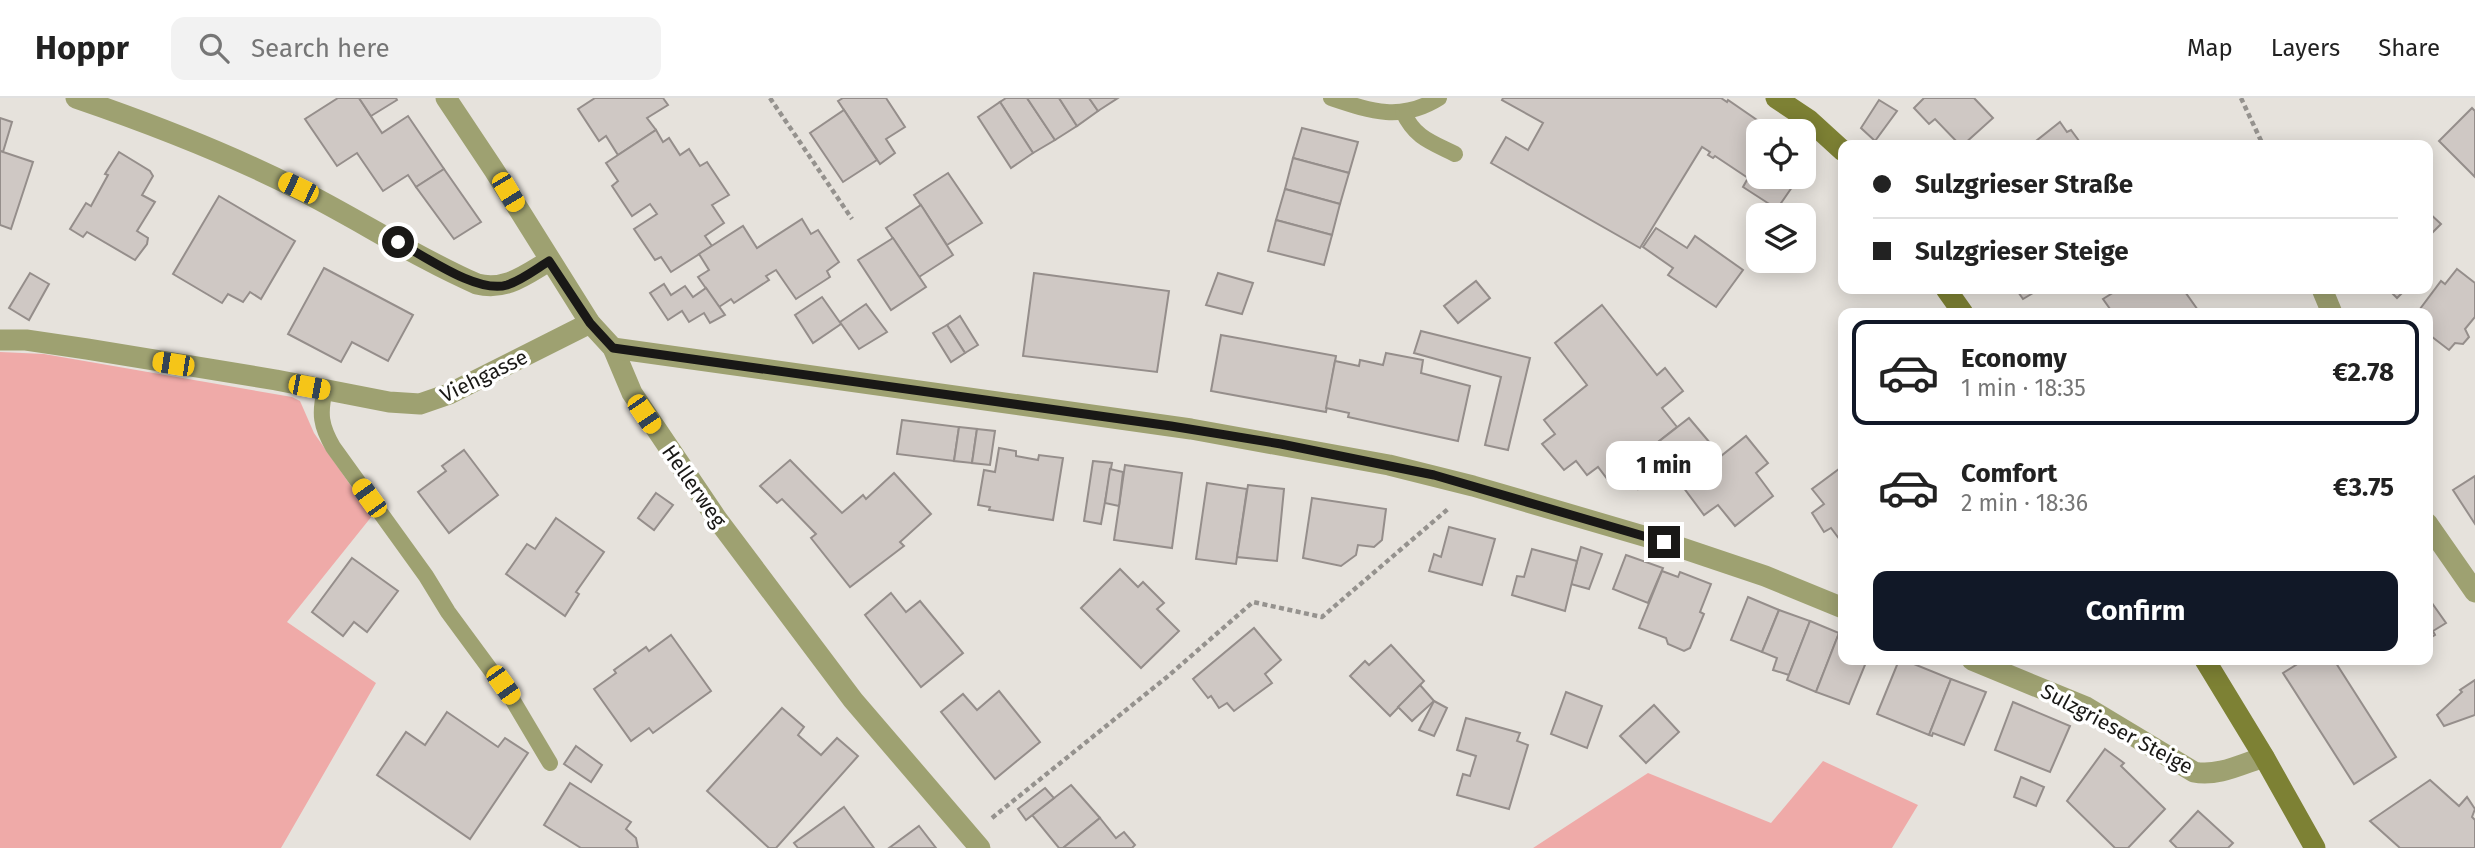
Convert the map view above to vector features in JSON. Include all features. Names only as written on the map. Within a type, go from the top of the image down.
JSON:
[{"type":"main road","points":[[1776,98],[1809,120],[1838,146]]},
{"type":"main road","points":[[2208,665],[2315,848]]},
{"type":"street","points":[[76,98],[156,127],[298,188],[477,284],[505,286],[549,261]]},
{"type":"street","name":"Hellerweg","points":[[446,98],[590,323],[613,348],[632,393],[724,529],[853,700],[978,845]]},
{"type":"street","name":"Viehgasse","points":[[0,340],[50,343],[401,403],[433,401],[590,323]]},
{"type":"street","points":[[613,348],[1214,432],[1389,465],[1473,486],[1702,555],[1765,576],[1838,606]]},
{"type":"street","points":[[2433,532],[2475,592]]},
{"type":"street","name":"Sulzgrieser Steige","points":[[1984,665],[2086,707],[2194,772],[2215,773],[2264,757]]},
{"type":"lane","points":[[1331,98],[1371,111],[1403,112],[1439,98]]},
{"type":"lane","points":[[1403,112],[1409,125],[1420,136],[1455,154]]},
{"type":"lane","points":[[325,390],[320,419],[327,437],[426,576],[448,612],[508,692],[550,763]]},
{"type":"path","points":[[771,98],[852,219]]},
{"type":"path","points":[[2241,98],[2261,140]]},
{"type":"path","points":[[978,845],[1253,602],[1322,617],[1473,486]]},
{"type":"shaded area","points":[[0,352],[44,354],[292,397],[300,401],[314,433],[372,516],[287,622],[376,683],[281,848],[0,848]]},
{"type":"shaded area","points":[[1823,761],[1918,805],[1892,848],[1533,848],[1648,773],[1771,823]]},
{"type":"building","points":[[338,98],[359,98],[382,133],[408,116],[444,169],[416,187],[408,175],[383,191],[357,153],[337,166],[305,119]]},
{"type":"building","points":[[359,98],[396,98],[397,100],[371,116]]},
{"type":"building","points":[[595,98],[663,98],[668,105],[647,118],[656,130],[618,155],[606,136],[599,141],[578,109]]},
{"type":"building","points":[[843,98],[886,98],[905,127],[886,139],[895,153],[880,164],[838,101]]},
{"type":"building","points":[[1006,98],[1027,98],[1055,140],[1033,153],[1000,102]]},
{"type":"building","points":[[1027,98],[1059,98],[1077,126],[1055,140]]},
{"type":"building","points":[[1059,98],[1089,98],[1098,111],[1077,126]]},
{"type":"building","points":[[1089,98],[1118,98],[1098,111]]},
{"type":"building","points":[[1924,98],[1974,98],[1993,118],[1969,140],[1955,140],[1935,119],[1929,124],[1914,108]]},
{"type":"building","points":[[1502,100],[1728,100],[1756,119],[1746,119],[1746,177],[1715,156],[1713,158],[1708,155],[1710,152],[1702,147],[1640,248],[1491,163],[1506,137],[1528,150],[1543,123]]},
{"type":"building","points":[[1879,100],[1897,111],[1876,140],[1861,128]]},
{"type":"building","points":[[1000,102],[1033,153],[1011,168],[978,117]]},
{"type":"building","points":[[2472,108],[2475,111],[2475,177],[2439,141]]},
{"type":"building","points":[[844,110],[877,160],[843,182],[810,133]]},
{"type":"building","points":[[0,118],[12,122],[3,152],[0,151]]},
{"type":"building","points":[[2060,122],[2067,132],[2071,130],[2078,140],[2037,140]]},
{"type":"building","points":[[1302,128],[1358,142],[1349,173],[1293,158]]},
{"type":"building","points":[[656,130],[663,142],[669,138],[680,155],[689,149],[700,166],[707,162],[729,195],[712,205],[724,223],[705,236],[712,246],[671,272],[661,257],[655,260],[634,229],[657,214],[650,204],[632,216],[612,186],[618,181],[606,163]]},
{"type":"building","points":[[0,151],[33,162],[11,229],[0,225]]},
{"type":"building","points":[[119,152],[150,171],[153,176],[142,195],[155,202],[137,231],[148,238],[147,244],[135,260],[87,232],[83,237],[70,229],[86,203],[91,206],[108,175],[105,174]]},
{"type":"building","points":[[1293,158],[1349,173],[1340,204],[1285,189]]},
{"type":"building","points":[[444,169],[481,222],[454,239],[416,187]]},
{"type":"building","points":[[948,173],[982,223],[947,245],[914,195]]},
{"type":"building","points":[[1285,189],[1340,204],[1332,235],[1276,220]]},
{"type":"building","points":[[1746,189],[1791,189],[1781,203],[1768,203]]},
{"type":"building","points":[[219,196],[295,241],[261,299],[250,292],[243,302],[228,294],[222,303],[173,274]]},
{"type":"building","points":[[921,205],[953,255],[919,277],[886,228]]},
{"type":"building","points":[[2433,217],[2441,224],[2433,232]]},
{"type":"building","points":[[802,219],[811,234],[818,230],[839,262],[827,271],[830,277],[796,299],[776,270],[766,276],[769,280],[734,303],[731,299],[719,307],[698,277],[709,270],[699,254],[743,226],[757,248]]},
{"type":"building","points":[[1276,220],[1332,235],[1324,265],[1268,251]]},
{"type":"building","points":[[1656,228],[1687,248],[1695,236],[1743,270],[1716,307],[1668,275],[1673,268],[1643,247]]},
{"type":"building","points":[[893,238],[926,287],[891,310],[858,260]]},
{"type":"building","points":[[324,268],[413,315],[388,361],[352,342],[341,362],[288,334]]},
{"type":"building","points":[[2457,269],[2475,283],[2475,317],[2465,329],[2469,337],[2463,344],[2455,343],[2449,350],[2433,338],[2433,308],[2421,308],[2441,281],[2445,284]]},
{"type":"building","points":[[30,273],[49,284],[29,320],[9,308]]},
{"type":"building","points":[[1034,273],[1169,291],[1157,372],[1023,356]]},
{"type":"building","points":[[1218,273],[1253,283],[1242,314],[1206,305]]},
{"type":"building","points":[[1476,281],[1490,298],[1458,323],[1444,306]]},
{"type":"building","points":[[664,284],[671,295],[685,286],[693,297],[706,288],[725,315],[710,323],[704,313],[689,322],[682,311],[668,320],[650,293]]},
{"type":"building","points":[[2111,294],[2187,294],[2196,308],[2109,308],[2103,299]]},
{"type":"building","points":[[822,297],[841,324],[813,343],[795,315]]},
{"type":"building","points":[[866,304],[887,332],[859,349],[840,322]]},
{"type":"building","points":[[1602,305],[1657,375],[1665,368],[1683,391],[1662,408],[1677,427],[1639,457],[1654,477],[1638,489],[1622,468],[1608,480],[1598,467],[1587,475],[1576,461],[1564,470],[1542,444],[1555,434],[1544,420],[1587,385],[1555,343]]},
{"type":"building","points":[[960,316],[978,345],[965,353],[947,325]]},
{"type":"building","points":[[947,325],[965,353],[951,362],[933,333]]},
{"type":"building","points":[[1421,331],[1530,358],[1508,450],[1485,445],[1501,377],[1414,353]]},
{"type":"building","points":[[1221,335],[1336,356],[1326,412],[1211,391]]},
{"type":"building","points":[[1386,353],[1423,360],[1421,373],[1470,386],[1458,441],[1348,417],[1349,413],[1326,408],[1335,361],[1359,366],[1360,360],[1383,365]]},
{"type":"building","points":[[1689,418],[1721,456],[1746,436],[1768,463],[1756,473],[1773,496],[1735,526],[1718,505],[1704,515],[1674,475],[1661,485],[1639,457]]},
{"type":"building","points":[[902,420],[959,427],[954,461],[897,454]]},
{"type":"building","points":[[959,427],[977,429],[972,463],[954,461]]},
{"type":"building","points":[[977,429],[995,431],[990,465],[972,463]]},
{"type":"building","points":[[999,448],[1016,451],[1016,456],[1038,460],[1039,455],[1063,458],[1053,520],[989,510],[990,507],[978,505],[984,470],[995,472]]},
{"type":"building","points":[[464,450],[498,495],[449,533],[418,492],[446,471],[442,466]]},
{"type":"building","points":[[790,460],[842,513],[863,495],[866,499],[894,473],[931,514],[900,542],[904,546],[850,587],[811,538],[816,534],[782,499],[777,503],[760,486]]},
{"type":"building","points":[[1093,461],[1112,463],[1101,524],[1084,521]]},
{"type":"building","points":[[1125,465],[1182,473],[1172,548],[1114,540]]},
{"type":"building","points":[[1110,469],[1123,472],[1119,506],[1105,503]]},
{"type":"building","points":[[1838,470],[1838,537],[1831,528],[1824,532],[1812,513],[1824,504],[1812,489]]},
{"type":"building","points":[[2475,476],[2475,524],[2453,490]]},
{"type":"building","points":[[1207,483],[1247,489],[1236,564],[1196,559]]},
{"type":"building","points":[[1248,485],[1284,489],[1277,561],[1237,557]]},
{"type":"building","points":[[656,493],[673,505],[654,530],[638,518]]},
{"type":"building","points":[[1312,498],[1386,509],[1382,540],[1374,547],[1358,545],[1356,555],[1341,566],[1303,558]]},
{"type":"building","points":[[556,518],[604,552],[576,592],[579,594],[565,616],[506,574],[527,544],[535,549]]},
{"type":"building","points":[[1449,527],[1495,539],[1482,585],[1429,571],[1434,554],[1441,557]]},
{"type":"building","points":[[1581,547],[1602,554],[1589,589],[1571,584]]},
{"type":"building","points":[[1532,549],[1577,561],[1565,611],[1512,595],[1517,576],[1524,577]]},
{"type":"building","points":[[1626,555],[1663,568],[1648,603],[1613,589]]},
{"type":"building","points":[[352,558],[398,591],[367,632],[354,622],[343,636],[312,612]]},
{"type":"building","points":[[1120,569],[1138,587],[1143,582],[1164,603],[1157,609],[1179,631],[1141,668],[1081,608]]},
{"type":"building","points":[[1662,571],[1678,577],[1680,572],[1711,584],[1700,612],[1704,614],[1690,648],[1684,651],[1668,644],[1666,638],[1639,628]]},
{"type":"building","points":[[891,593],[906,612],[920,601],[963,653],[921,687],[865,615]]},
{"type":"building","points":[[1748,597],[1779,610],[1762,652],[1731,640]]},
{"type":"building","points":[[2433,605],[2446,623],[2433,631]]},
{"type":"building","points":[[1779,610],[1810,621],[1789,675],[1773,670],[1777,658],[1762,652]]},
{"type":"building","points":[[1810,621],[1838,633],[1816,692],[1787,680]]},
{"type":"building","points":[[1254,628],[1281,660],[1265,674],[1272,683],[1234,711],[1227,703],[1219,708],[1193,679]]},
{"type":"building","points":[[671,635],[711,691],[653,733],[649,728],[631,741],[594,689],[616,673],[614,670],[646,647],[649,651]]},
{"type":"building","points":[[1838,636],[1838,665],[1865,665],[1849,704],[1816,692]]},
{"type":"building","points":[[1391,645],[1424,681],[1390,716],[1350,676],[1365,661],[1369,665]]},
{"type":"building","points":[[1897,665],[1916,665],[1951,679],[1929,735],[1877,714]]},
{"type":"building","points":[[2296,665],[2337,665],[2396,757],[2354,784],[2283,673]]},
{"type":"building","points":[[1951,679],[1986,692],[1964,745],[1933,733],[1932,736],[1929,735]]},
{"type":"building","points":[[2475,680],[2475,715],[2444,726],[2437,715],[2462,692],[2460,690]]},
{"type":"building","points":[[1420,685],[1434,701],[1412,721],[1398,707]]},
{"type":"building","points":[[999,691],[1040,742],[995,779],[941,712],[963,694],[977,710]]},
{"type":"building","points":[[1566,692],[1602,706],[1587,748],[1551,734]]},
{"type":"building","points":[[1434,701],[1447,708],[1434,736],[1419,730]]},
{"type":"building","points":[[2013,702],[2070,726],[2050,772],[1995,750]]},
{"type":"building","points":[[1654,705],[1679,732],[1646,763],[1620,736]]},
{"type":"building","points":[[782,708],[804,727],[798,735],[821,755],[837,738],[858,756],[776,848],[769,848],[707,791]]},
{"type":"building","points":[[447,712],[498,747],[505,738],[528,753],[470,839],[377,775],[406,732],[425,745]]},
{"type":"building","points":[[1466,718],[1520,733],[1517,741],[1528,745],[1509,809],[1457,795],[1463,774],[1470,776],[1476,756],[1457,750]]},
{"type":"building","points":[[576,746],[602,765],[591,782],[564,764]]},
{"type":"building","points":[[2105,749],[2124,763],[2121,766],[2165,809],[2128,848],[2115,848],[2067,801]]},
{"type":"building","points":[[2021,777],[2044,787],[2036,806],[2014,797]]},
{"type":"building","points":[[2430,780],[2459,806],[2467,797],[2475,809],[2472,817],[2475,820],[2475,848],[2400,848],[2370,821]]},
{"type":"building","points":[[570,783],[631,822],[626,829],[636,838],[638,848],[581,848],[544,825]]},
{"type":"building","points":[[1071,785],[1100,818],[1063,848],[1059,848],[1032,815]]},
{"type":"building","points":[[1045,788],[1054,798],[1026,820],[1018,809]]},
{"type":"building","points":[[844,807],[874,848],[798,848],[794,843]]},
{"type":"building","points":[[2198,811],[2233,843],[2228,848],[2177,848],[2170,841]]},
{"type":"building","points":[[1100,818],[1116,838],[1124,832],[1135,845],[1132,848],[1063,848]]},
{"type":"building","points":[[919,826],[936,848],[889,848]]},
{"type":"route","points":[[398,242],[477,284],[487,286],[505,286],[549,261],[597,333],[613,348],[1171,426],[1281,444],[1434,475],[1664,542]]}]
